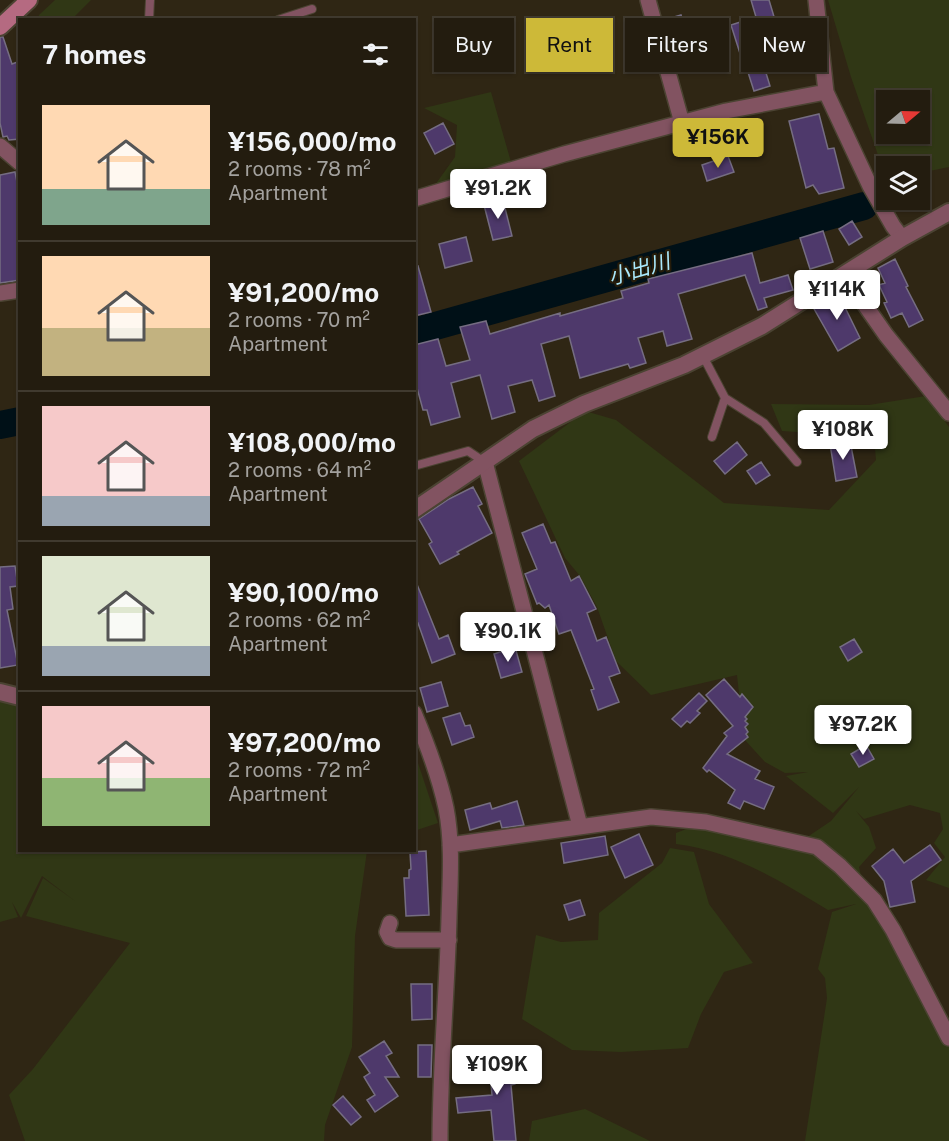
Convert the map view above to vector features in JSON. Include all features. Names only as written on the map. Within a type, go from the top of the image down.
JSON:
[{"type":"main road","points":[[0,27],[28,0]]},
{"type":"street","points":[[648,0],[682,123]]},
{"type":"street","points":[[816,0],[826,92],[870,186],[902,238]]},
{"type":"street","points":[[416,198],[564,154],[726,111],[826,92]]},
{"type":"street","points":[[0,146],[18,161]]},
{"type":"street","points":[[416,509],[533,429],[584,404],[684,365],[762,326],[902,238],[949,212]]},
{"type":"street","points":[[844,275],[886,335],[949,413]]},
{"type":"street","points":[[0,293],[18,290]]},
{"type":"street","points":[[485,462],[580,826]]},
{"type":"street","points":[[0,692],[18,696]]},
{"type":"street","points":[[416,718],[429,747],[440,786],[446,810],[450,845],[449,940],[440,1091],[440,1141]]},
{"type":"street","points":[[450,845],[651,817],[706,822],[817,847],[874,900],[898,939],[949,1038]]},
{"type":"street","points":[[390,923],[387,932],[390,938],[396,940],[449,940]]},
{"type":"lane","points":[[149,18],[150,0]]},
{"type":"lane","points":[[284,18],[312,9]]},
{"type":"lane","points":[[702,356],[725,398],[764,423],[797,462]]},
{"type":"lane","points":[[712,437],[725,398]]},
{"type":"lane","points":[[416,465],[468,451],[485,462]]},
{"type":"green space","points":[[55,0],[91,0],[73,18],[38,18]]},
{"type":"green space","points":[[828,0],[949,0],[949,167],[930,171],[930,156],[878,156]]},
{"type":"green space","points":[[491,92],[511,162],[435,185],[455,157],[457,125],[424,108]]},
{"type":"green space","points":[[926,396],[949,427],[949,888],[926,880],[945,857],[934,843],[943,829],[940,813],[910,805],[864,819],[856,811],[869,827],[876,848],[859,867],[867,901],[949,1025],[949,1141],[805,1141],[827,998],[825,978],[818,969],[832,912],[856,904],[828,910],[774,878],[737,860],[676,844],[676,833],[694,826],[794,846],[831,821],[859,787],[833,813],[786,776],[808,772],[785,773],[765,762],[744,739],[737,675],[651,695],[616,661],[597,607],[580,576],[565,558],[519,461],[585,411],[616,420],[724,503],[829,510],[876,460],[874,437],[782,431],[771,404],[869,405]]},
{"type":"green space","points":[[0,702],[18,705],[18,852],[367,852],[355,936],[352,1047],[325,1125],[324,1141],[25,1141],[9,1095],[33,1069],[130,943],[26,916],[43,878],[75,901],[42,876],[21,918],[12,902],[18,917],[0,922]]},
{"type":"green space","points":[[416,757],[438,823],[416,830]]},
{"type":"green space","points":[[670,848],[694,852],[709,904],[753,963],[724,972],[701,1014],[688,1048],[621,1052],[572,1050],[522,1019],[536,935],[561,942],[598,940],[599,913],[662,863]]},
{"type":"green space","points":[[585,1109],[650,1141],[529,1141],[532,1121]]},
{"type":"building","points":[[751,0],[769,0],[774,18],[753,18],[756,17]]},
{"type":"building","points":[[741,22],[741,57],[731,25]]},
{"type":"building","points":[[0,37],[3,37],[12,64],[18,62],[18,139],[9,140],[7,136],[3,137],[0,123]]},
{"type":"building","points":[[748,72],[770,72],[766,73],[770,86],[754,91]]},
{"type":"building","points":[[819,114],[828,149],[834,148],[844,188],[819,194],[813,185],[806,188],[789,121]]},
{"type":"building","points":[[729,120],[738,148],[719,154],[710,125]]},
{"type":"building","points":[[443,123],[454,144],[435,154],[424,133]]},
{"type":"building","points":[[728,156],[734,172],[707,181],[702,165]]},
{"type":"building","points":[[15,172],[18,187],[18,280],[0,283],[0,175]]},
{"type":"building","points":[[503,200],[512,236],[493,240],[484,205]]},
{"type":"building","points":[[852,221],[862,237],[849,245],[839,229]]},
{"type":"building","points":[[823,231],[833,262],[810,269],[800,238]]},
{"type":"building","points":[[466,237],[472,261],[445,268],[439,244]]},
{"type":"building","points":[[752,253],[760,283],[788,275],[793,290],[764,298],[767,307],[758,310],[745,275],[678,294],[692,339],[667,346],[663,331],[638,338],[646,363],[630,368],[628,364],[580,378],[569,336],[541,344],[555,396],[539,401],[532,380],[508,386],[515,412],[492,419],[480,375],[451,383],[460,417],[431,425],[427,410],[423,410],[416,384],[416,344],[438,339],[446,366],[470,360],[460,327],[486,321],[490,334],[560,313],[560,316],[623,298],[621,291],[649,283],[648,279]]},
{"type":"building","points":[[895,259],[923,320],[909,327],[902,313],[891,318],[879,285],[885,283],[878,268]]},
{"type":"building","points":[[416,266],[418,266],[431,312],[416,316]]},
{"type":"building","points":[[837,291],[860,338],[838,351],[813,307]]},
{"type":"building","points":[[850,441],[857,477],[836,481],[830,444]]},
{"type":"building","points":[[737,442],[747,455],[725,474],[714,461]]},
{"type":"building","points":[[761,462],[770,475],[756,484],[747,471]]},
{"type":"building","points":[[473,487],[482,504],[478,506],[492,533],[440,564],[429,544],[432,542],[419,519],[449,499]]},
{"type":"building","points":[[543,524],[551,543],[555,542],[571,581],[579,576],[596,609],[587,613],[597,641],[606,637],[620,673],[609,677],[619,702],[598,710],[591,690],[594,689],[571,630],[559,634],[549,605],[545,608],[537,604],[525,574],[537,569],[522,533]]},
{"type":"building","points":[[15,566],[18,586],[10,587],[13,609],[7,610],[18,665],[0,668],[0,567]]},
{"type":"building","points":[[416,582],[439,639],[448,635],[455,654],[432,663],[418,623],[416,624]]},
{"type":"building","points":[[854,639],[862,652],[848,661],[840,647]]},
{"type":"building","points":[[515,647],[522,672],[501,678],[494,654]]},
{"type":"building","points":[[724,679],[740,697],[742,694],[753,707],[745,717],[748,724],[745,727],[748,737],[727,754],[760,771],[755,779],[774,787],[764,809],[744,801],[740,809],[728,803],[735,790],[703,768],[727,736],[724,733],[733,726],[706,695]]},
{"type":"building","points":[[441,682],[448,706],[427,712],[420,688]]},
{"type":"building","points":[[699,693],[707,701],[690,723],[687,721],[681,727],[672,719]]},
{"type":"building","points":[[850,706],[873,722],[861,739],[839,723]]},
{"type":"building","points":[[460,713],[465,726],[470,725],[474,737],[452,745],[443,718]]},
{"type":"building","points":[[866,745],[874,759],[859,767],[851,754]]},
{"type":"building","points":[[517,801],[524,825],[502,828],[500,821],[470,830],[465,810],[490,803],[492,809]]},
{"type":"building","points":[[639,834],[653,865],[625,878],[611,847]]},
{"type":"building","points":[[605,836],[608,855],[564,863],[561,843]]},
{"type":"building","points":[[930,845],[941,860],[911,881],[915,902],[890,907],[884,881],[872,866],[893,849],[904,863]]},
{"type":"building","points":[[426,851],[429,915],[406,916],[404,878],[409,878],[410,852]]},
{"type":"building","points":[[580,900],[585,915],[569,920],[564,905]]},
{"type":"building","points":[[411,984],[432,984],[432,1019],[412,1020]]},
{"type":"building","points":[[384,1041],[392,1053],[386,1056],[399,1077],[385,1077],[398,1096],[375,1112],[367,1100],[375,1095],[364,1077],[370,1073],[359,1057]]},
{"type":"building","points":[[418,1045],[432,1045],[431,1077],[418,1077]]},
{"type":"building","points":[[512,1047],[515,1084],[511,1085],[516,1141],[494,1141],[491,1110],[458,1113],[456,1098],[492,1095],[488,1049]]},
{"type":"building","points":[[343,1096],[361,1117],[351,1125],[333,1105]]},
{"type":"waterway","name":"小出川","points":[[416,331],[864,206]]},
{"type":"waterway","name":"小出川","points":[[0,425],[18,421]]}]
